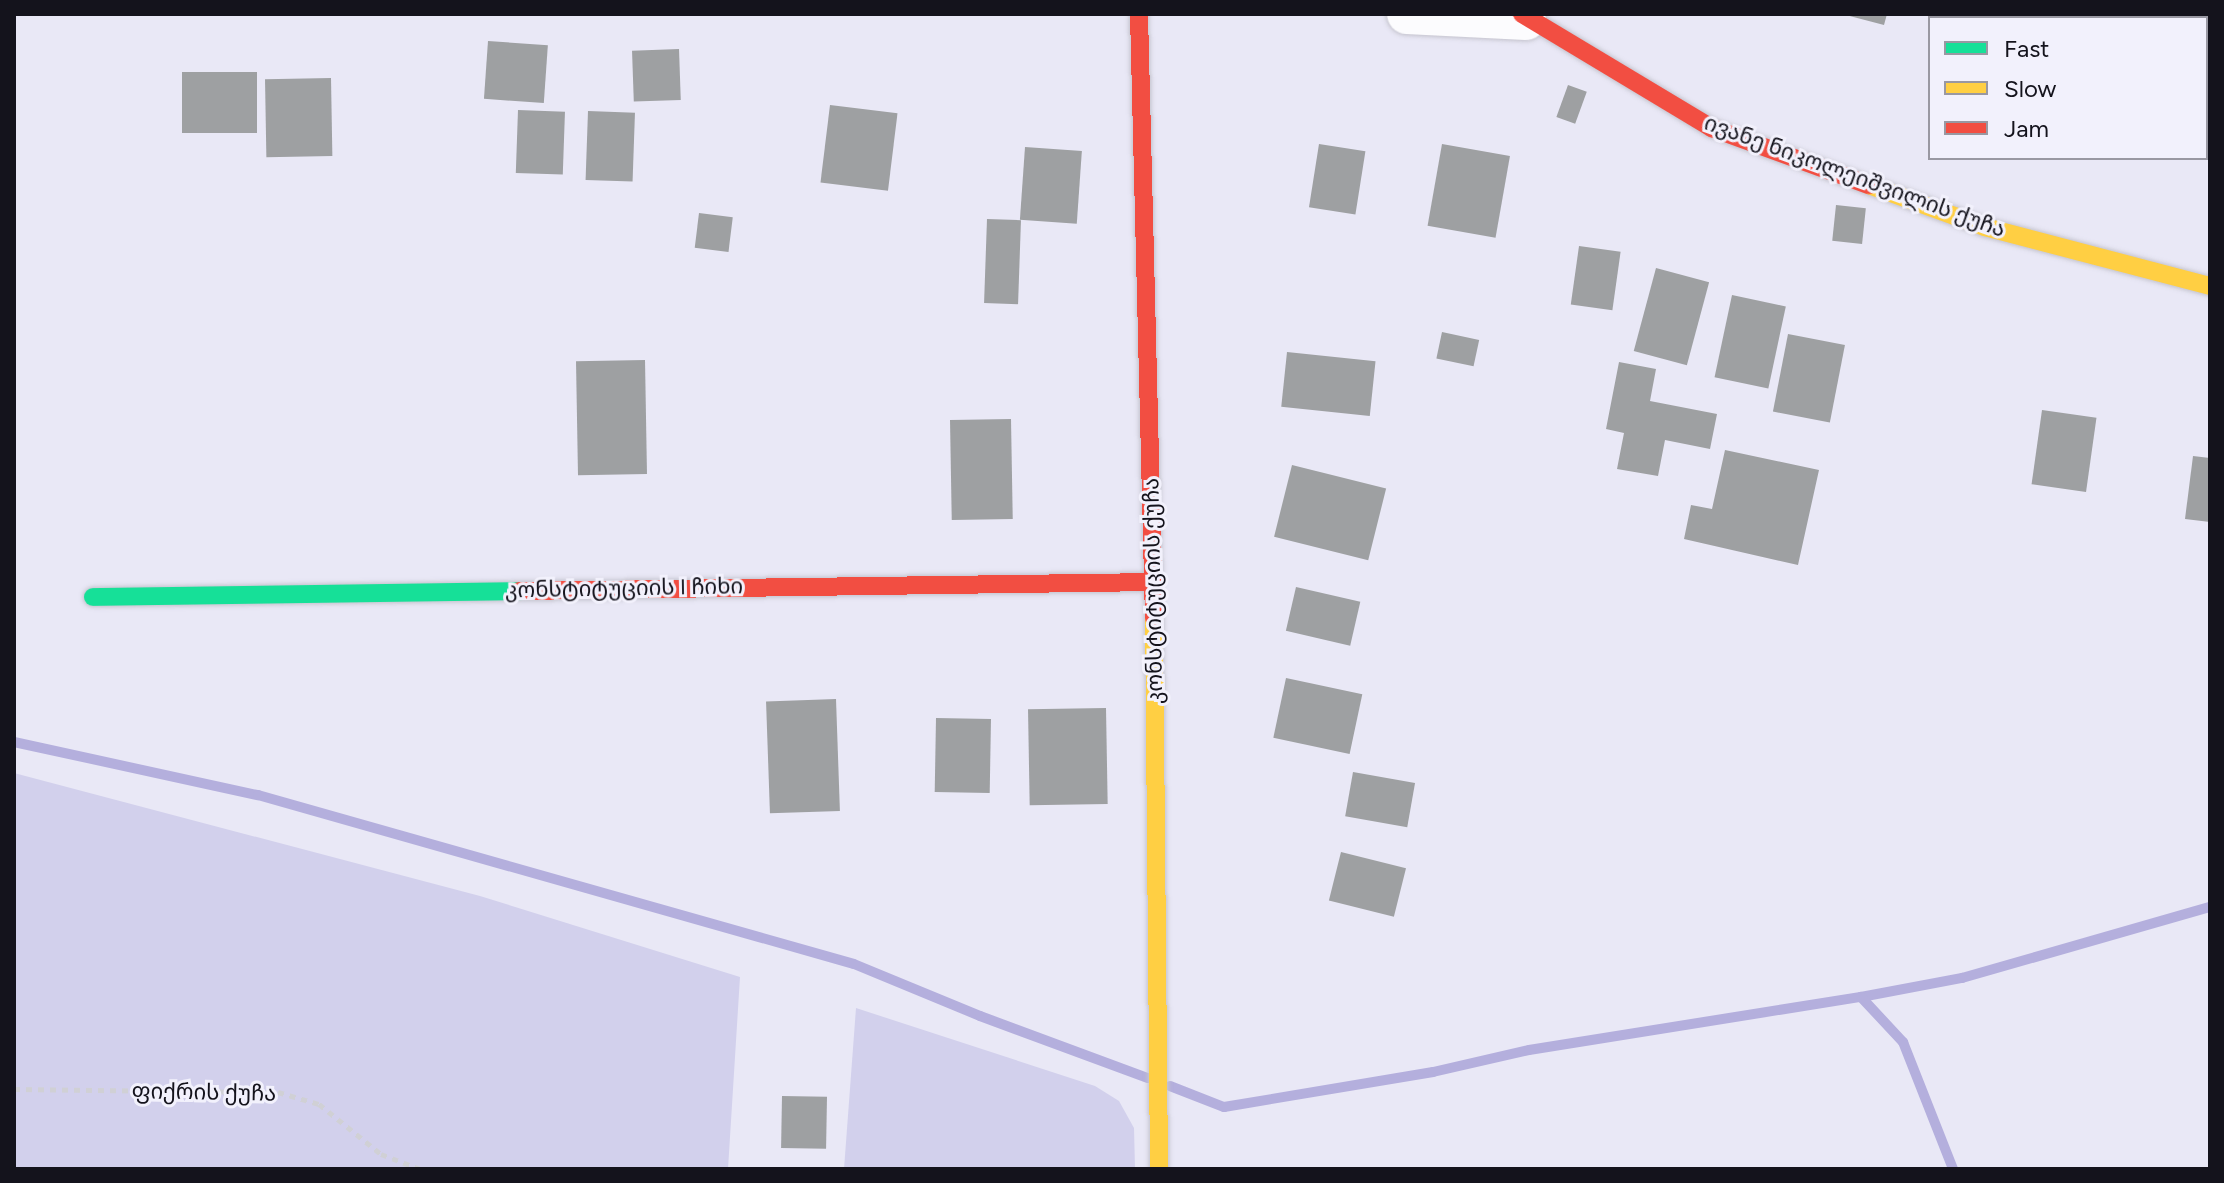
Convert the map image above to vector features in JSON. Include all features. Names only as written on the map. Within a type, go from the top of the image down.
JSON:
[{"type":"street","name":"კონსტიტუციის ქუჩა","points":[[1139,14],[1154,582],[1159,1166]]},
{"type":"street","points":[[1407,14],[1524,17]]},
{"type":"street","name":"ივანე ნიკოლეიშვილის ქუჩა","points":[[1524,17],[1712,128],[1985,227],[2210,286]]},
{"type":"street","name":"კონსტიტუციის I ჩიხი","points":[[93,597],[1154,582]]},
{"type":"path","name":"ფიქრის ქუჩა","points":[[14,1089],[278,1092],[319,1104],[381,1154],[420,1169]]},
{"type":"shaded area","points":[[14,773],[480,896],[740,977],[728,1169],[14,1169]]},
{"type":"shaded area","points":[[856,1008],[1095,1086],[1119,1101],[1134,1128],[1135,1169],[844,1169]]},
{"type":"building","points":[[1842,14],[1887,14],[1884,25]]},
{"type":"building","points":[[488,41],[548,45],[544,103],[484,99]]},
{"type":"building","points":[[679,49],[681,100],[634,102],[632,51]]},
{"type":"building","points":[[182,72],[257,72],[257,133],[182,133]]},
{"type":"building","points":[[331,78],[332,156],[266,157],[265,79]]},
{"type":"building","points":[[1568,85],[1587,92],[1575,124],[1556,117]]},
{"type":"building","points":[[830,105],[897,113],[888,191],[820,182]]},
{"type":"building","points":[[518,110],[565,112],[563,175],[516,173]]},
{"type":"building","points":[[588,111],[635,113],[633,182],[586,180]]},
{"type":"building","points":[[1319,144],[1365,151],[1355,215],[1309,207]]},
{"type":"building","points":[[1442,144],[1510,156],[1496,238],[1428,226]]},
{"type":"building","points":[[1025,147],[1082,151],[1077,224],[1020,220]]},
{"type":"building","points":[[1836,205],[1866,208],[1862,244],[1832,241]]},
{"type":"building","points":[[699,213],[733,217],[728,252],[695,248]]},
{"type":"building","points":[[987,219],[1021,220],[1018,304],[984,303]]},
{"type":"building","points":[[1579,246],[1621,252],[1612,310],[1571,304]]},
{"type":"building","points":[[1656,268],[1709,282],[1687,365],[1634,351]]},
{"type":"building","points":[[1732,295],[1786,306],[1768,389],[1715,377]]},
{"type":"building","points":[[1442,332],[1479,340],[1474,366],[1436,358]]},
{"type":"building","points":[[1788,334],[1845,345],[1830,423],[1773,412]]},
{"type":"building","points":[[1287,352],[1376,361],[1370,416],[1281,407]]},
{"type":"building","points":[[645,360],[647,474],[578,475],[576,361]]},
{"type":"building","points":[[1619,362],[1656,369],[1650,401],[1717,414],[1710,449],[1665,440],[1658,476],[1617,469],[1624,433],[1606,429]]},
{"type":"building","points":[[2042,410],[2096,418],[2086,492],[2032,484]]},
{"type":"building","points":[[1011,419],[1013,519],[952,520],[950,420]]},
{"type":"building","points":[[1725,450],[1819,470],[1798,565],[1684,539],[1691,505],[1712,509]]},
{"type":"building","points":[[2193,456],[2210,458],[2210,522],[2185,519]]},
{"type":"building","points":[[1292,465],[1386,488],[1368,560],[1274,537]]},
{"type":"building","points":[[1296,587],[1360,602],[1350,646],[1286,631]]},
{"type":"building","points":[[1286,678],[1362,694],[1350,754],[1273,738]]},
{"type":"building","points":[[836,699],[840,811],[770,813],[766,701]]},
{"type":"building","points":[[1106,708],[1108,804],[1030,805],[1028,709]]},
{"type":"building","points":[[936,718],[991,719],[990,793],[935,792]]},
{"type":"building","points":[[1353,772],[1415,783],[1407,827],[1345,816]]},
{"type":"building","points":[[1341,852],[1406,868],[1394,917],[1329,901]]},
{"type":"building","points":[[782,1096],[827,1097],[826,1149],[781,1148]]},
{"type":"waterway","points":[[14,742],[258,795],[854,964],[980,1016],[1148,1078]]},
{"type":"waterway","points":[[1861,997],[1962,978],[2210,907]]},
{"type":"waterway","points":[[1170,1086],[1224,1107],[1433,1072],[1529,1050],[1861,997],[1903,1042],[1953,1169]]},
{"type":"traffic: fast","points":[[93,597],[519,591]]},
{"type":"traffic: slow","points":[[1869,185],[1985,227],[2210,286]]},
{"type":"traffic: slow","points":[[1154,618],[1159,1169]]},
{"type":"traffic: jam","points":[[1139,14],[1154,618]]},
{"type":"traffic: jam","points":[[1522,14],[1712,128],[1869,185]]},
{"type":"traffic: jam","points":[[519,591],[1154,582]]}]
